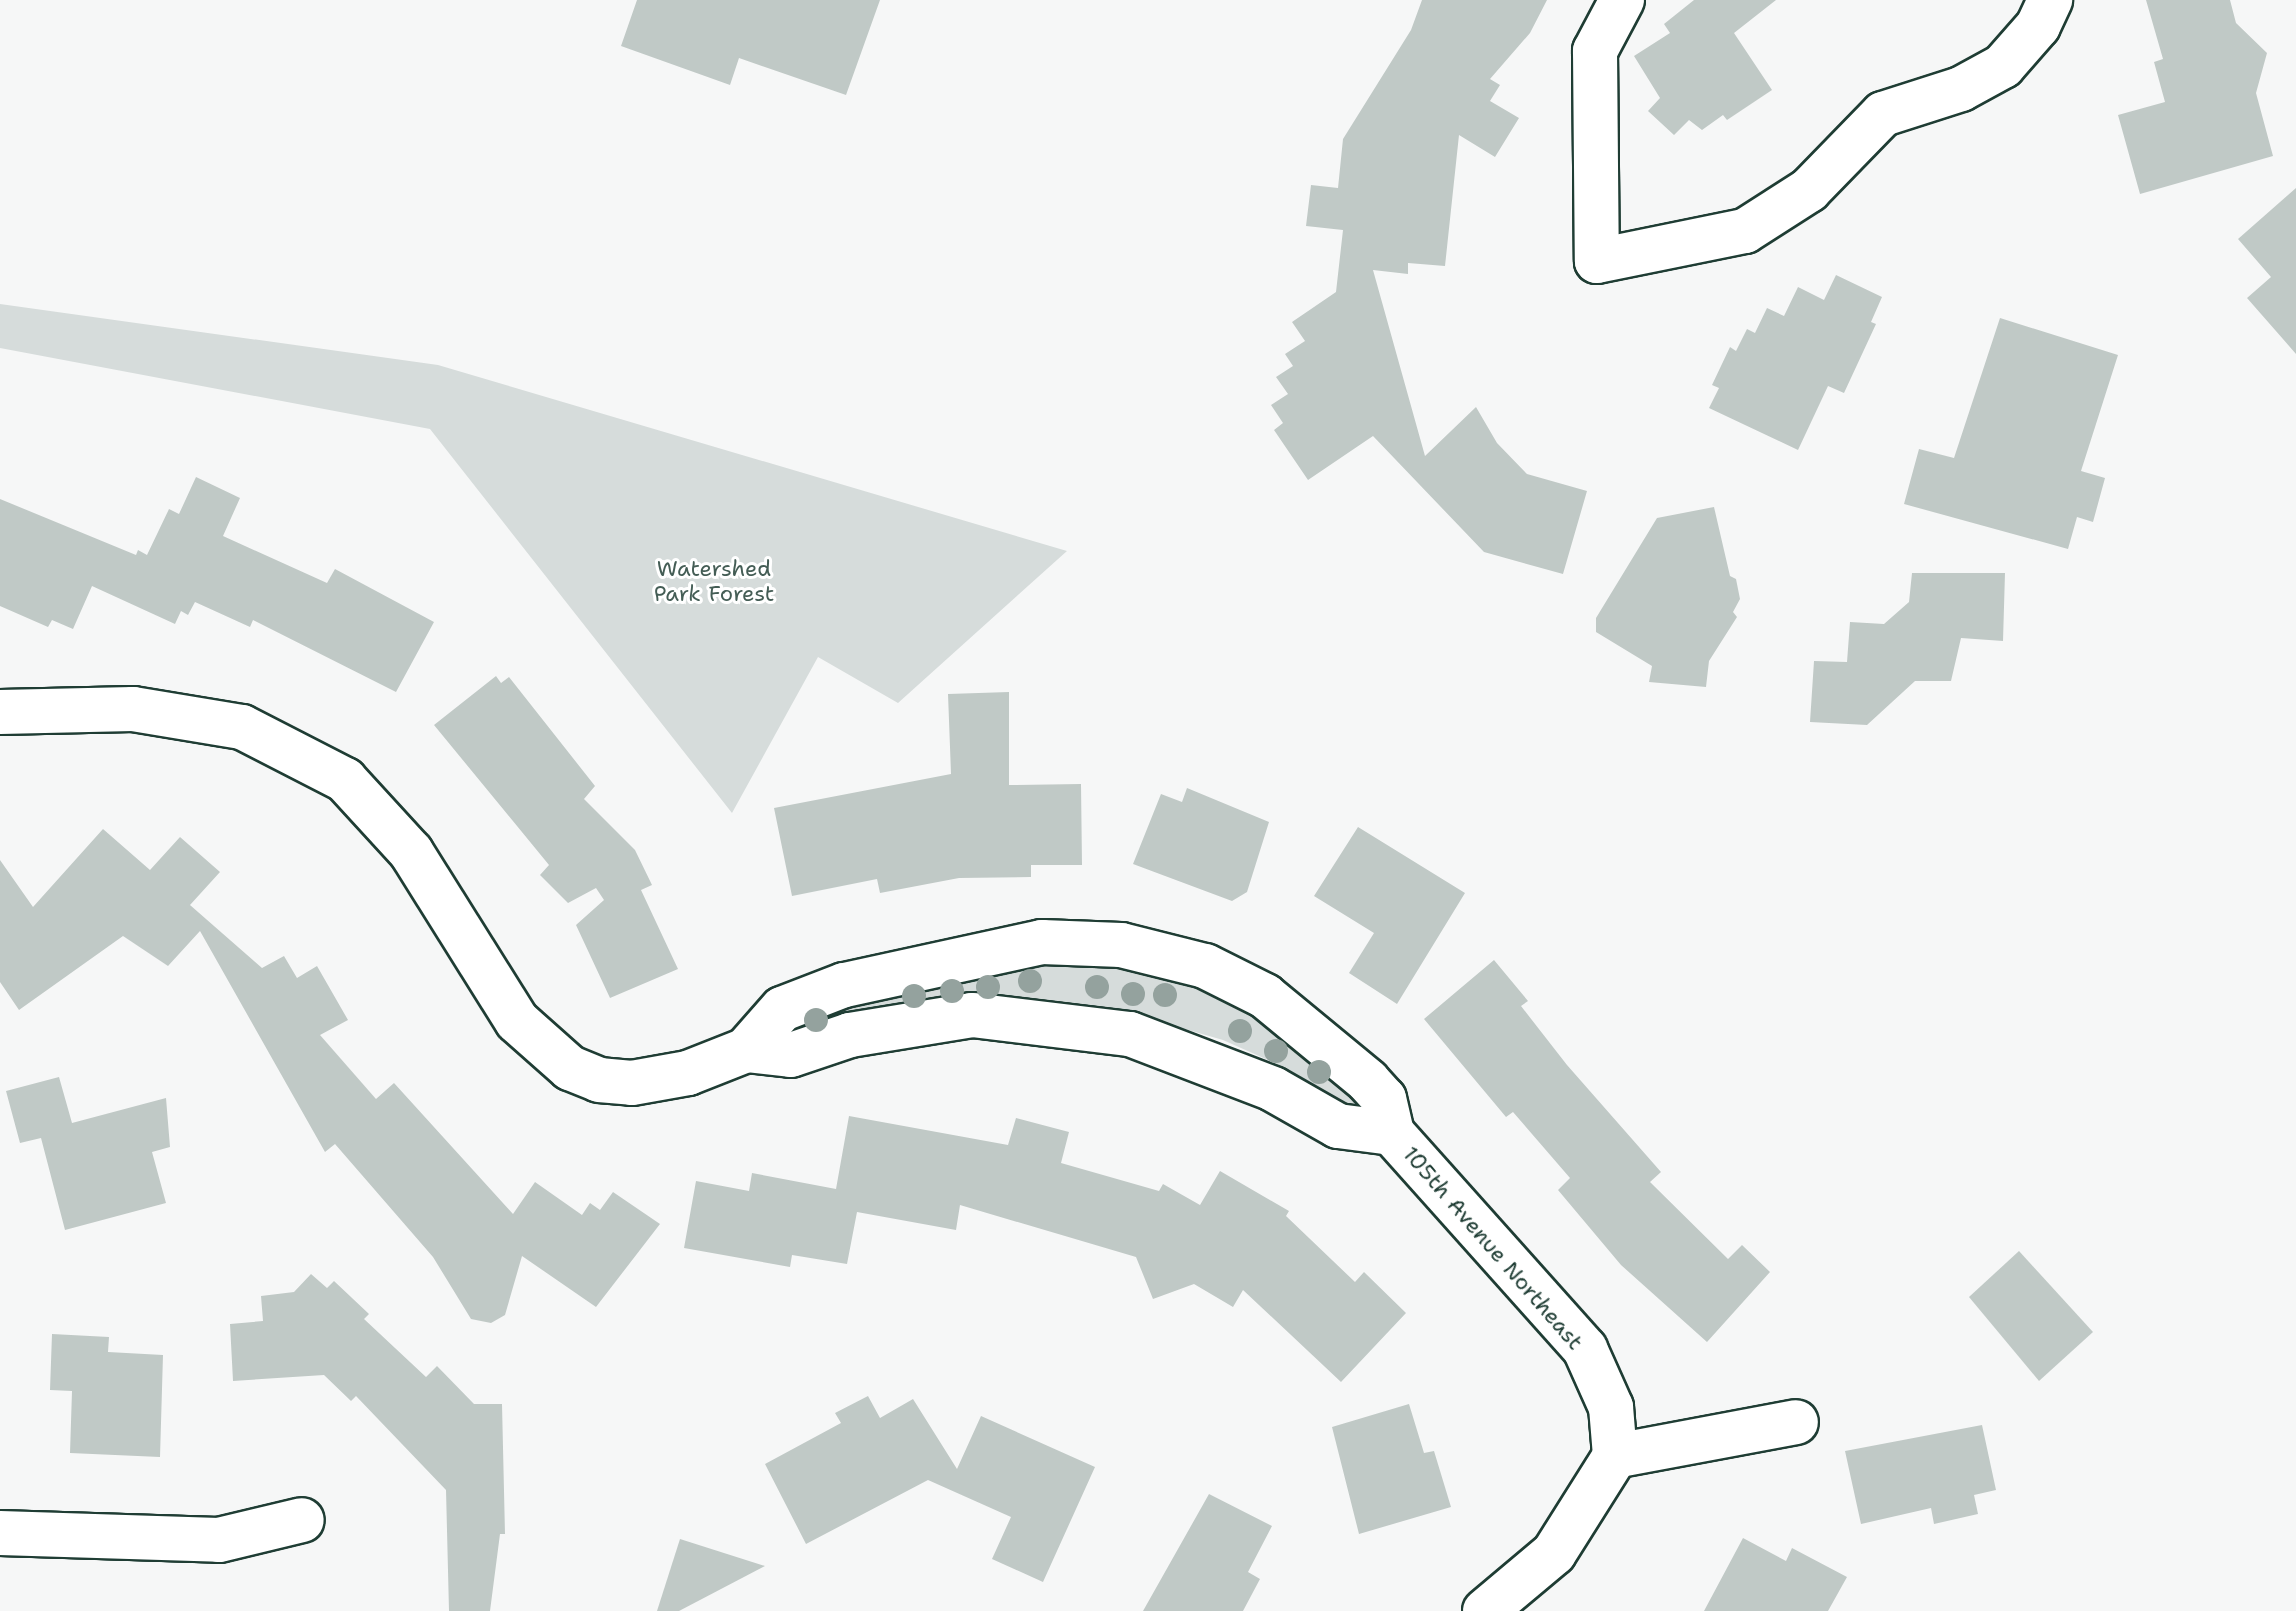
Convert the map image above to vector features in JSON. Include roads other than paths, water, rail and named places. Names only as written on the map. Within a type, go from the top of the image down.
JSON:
[{"type":"street","points":[[1622,0],[1595,51],[1597,261],[1745,231],[1809,190],[1883,114],[1961,89],[2003,66],[2038,26],[2050,0]]},
{"type":"street","points":[[0,712],[133,709],[242,727],[345,780],[411,852],[517,1021],[570,1068],[599,1080],[632,1083],[688,1073],[746,1050]]},
{"type":"street","name":"105th Avenue Northeast","points":[[746,1050],[782,1009],[844,985],[1042,942],[1121,945],[1205,966],[1265,996],[1368,1081],[1384,1099],[1392,1133],[1585,1349],[1611,1407],[1615,1456]]},
{"type":"street","name":"105th Avenue Northeast","points":[[746,1050],[791,1055],[850,1035],[972,1015],[1130,1034],[1273,1089],[1338,1126],[1392,1133]]},
{"type":"street","points":[[1485,1611],[1554,1553],[1615,1456],[1796,1422]]},
{"type":"street","points":[[0,1533],[219,1540],[302,1520]]},
{"type":"park label","name":"Watershed Park Forest","points":[[714,580]]}]
